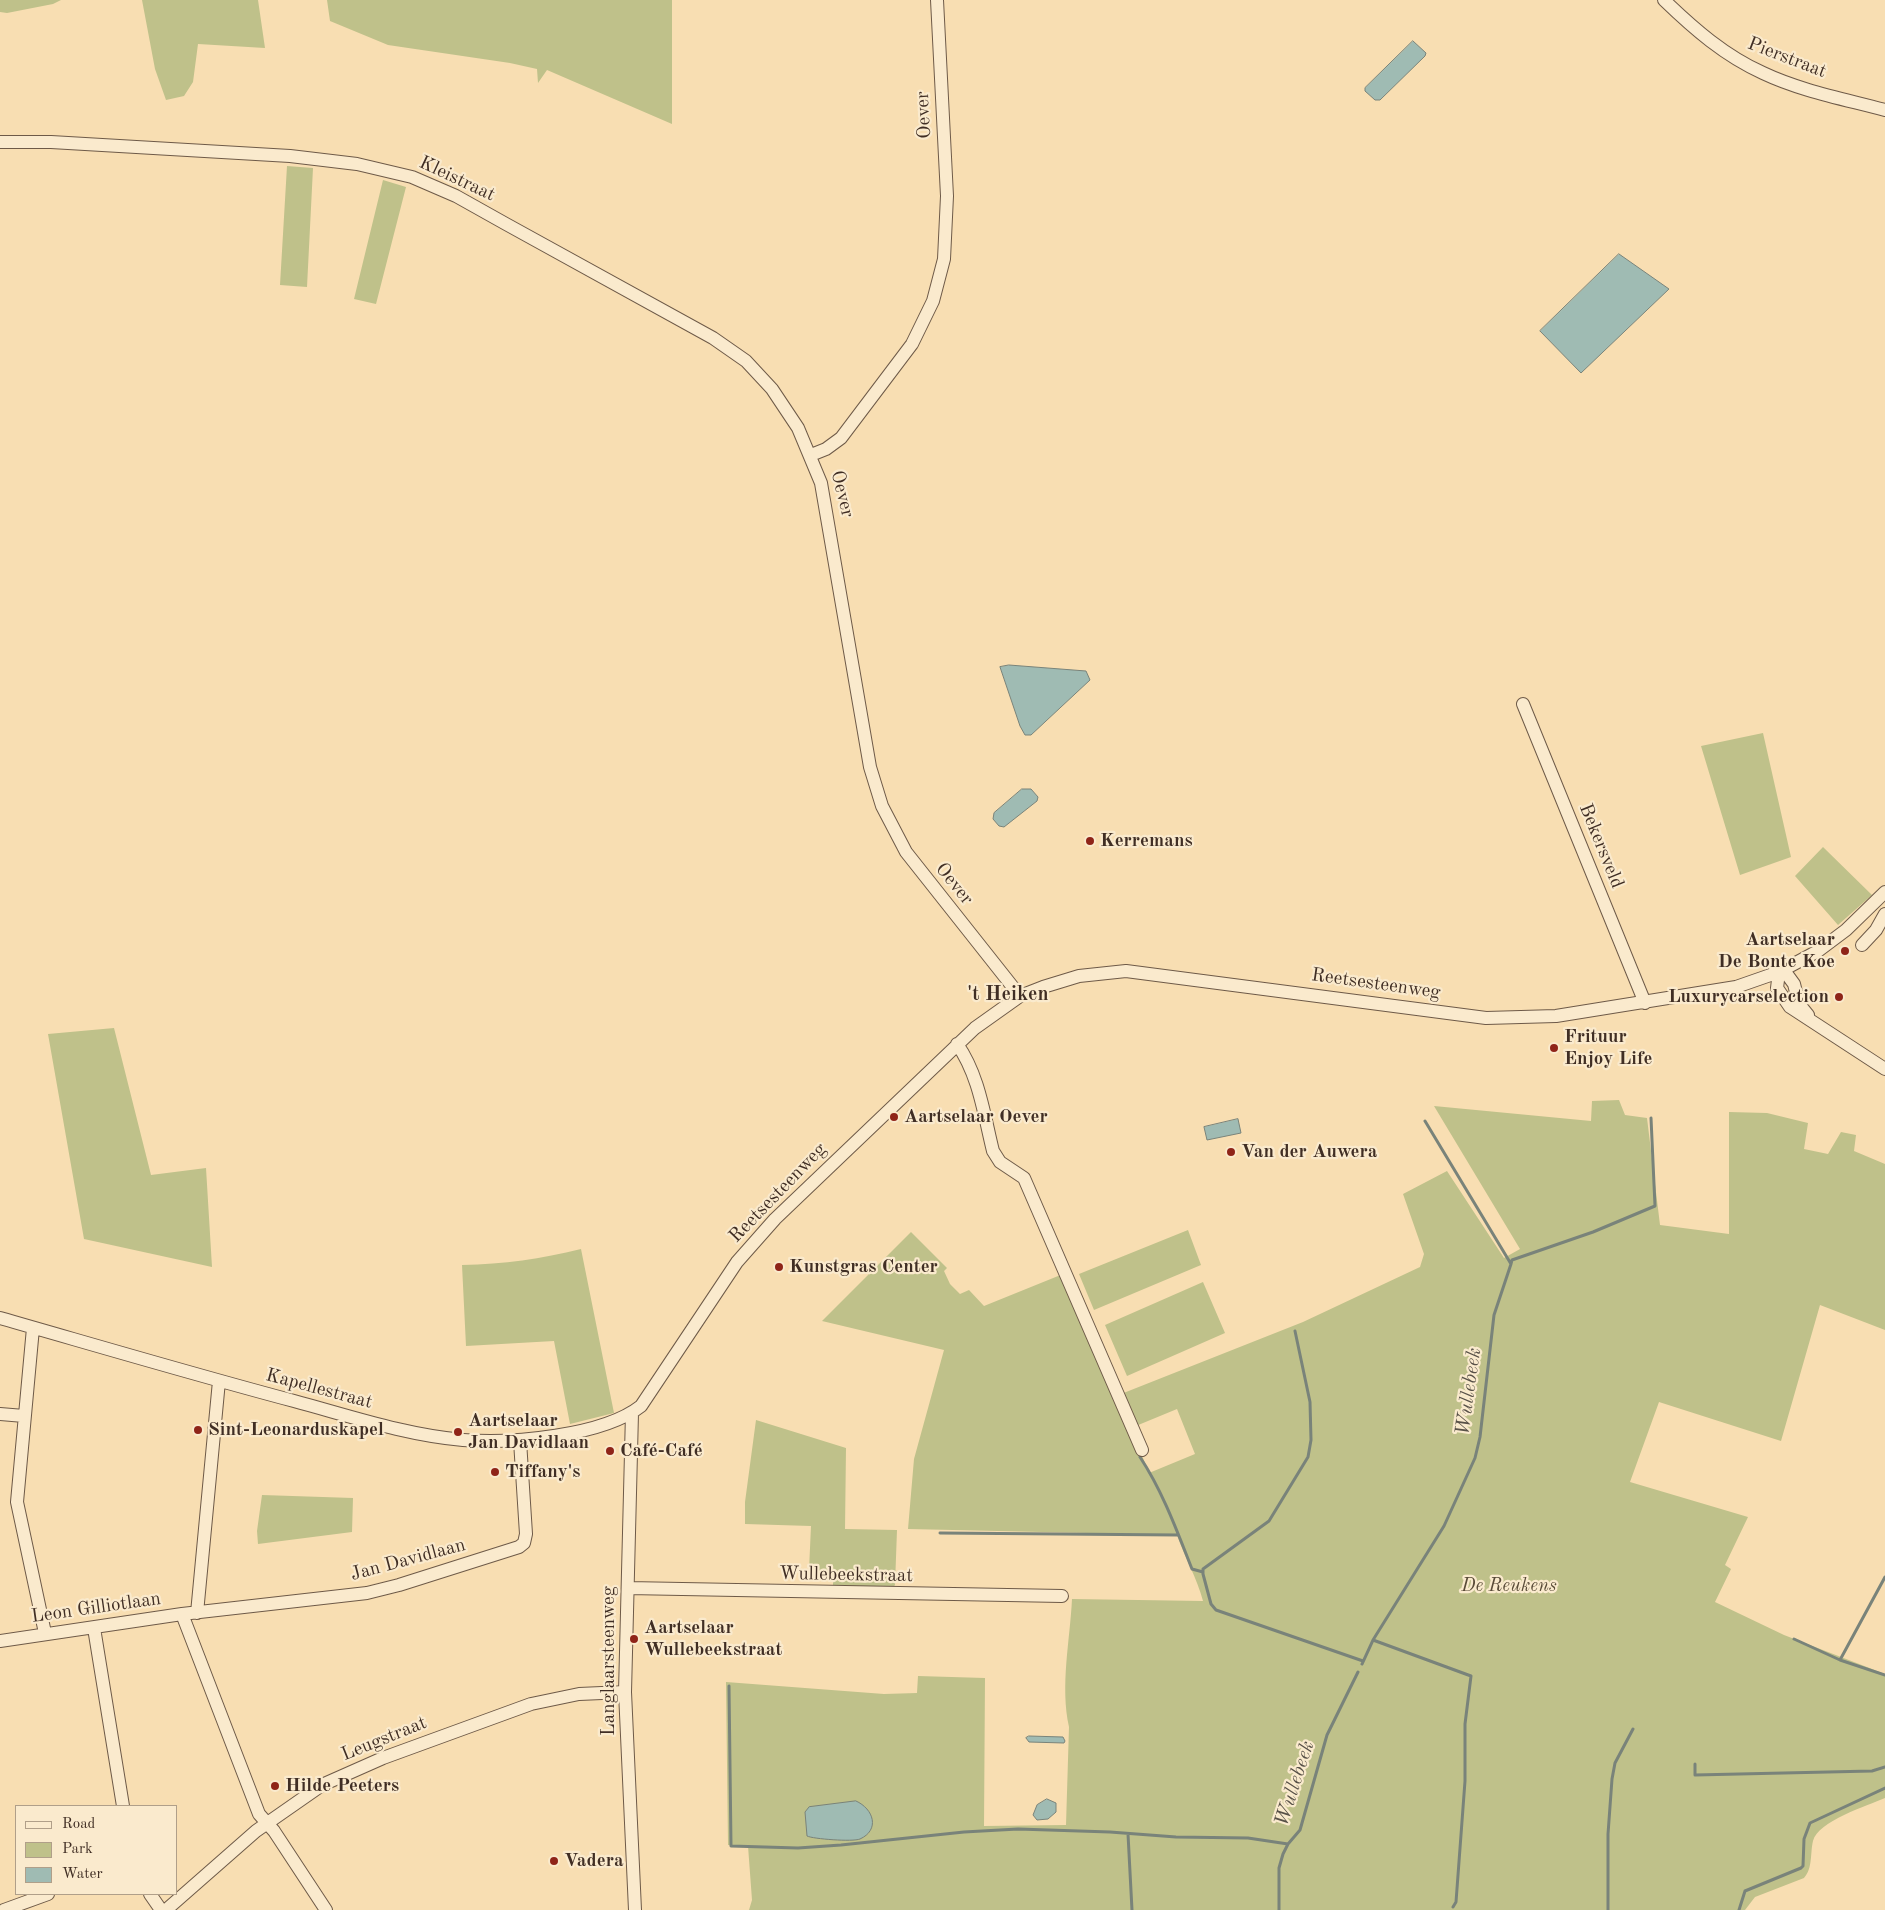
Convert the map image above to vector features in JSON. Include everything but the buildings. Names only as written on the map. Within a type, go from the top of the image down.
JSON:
[{"type":"street","name":"Oever","points":[[937,0],[947,196],[944,259],[933,301],[912,344],[841,438],[826,449],[811,455],[826,499],[870,767],[882,806],[916,865],[1020,996]]},
{"type":"street","name":"Pierstraat","points":[[1664,0],[1709,41],[1734,58],[1763,73],[1798,87],[1885,110]]},
{"type":"street","name":"Kleistraat","points":[[0,142],[51,142],[300,156],[357,164],[412,177],[456,196],[713,338],[746,361],[772,389],[798,428],[811,455]]},
{"type":"street","name":"Bekersveld","points":[[1523,704],[1645,1003]]},
{"type":"street","name":"Reetsesteenweg","points":[[632,1413],[649,1397],[737,1262],[775,1219],[956,1044],[1020,996],[1078,976],[1126,971],[1486,1018],[1556,1016],[1736,987],[1754,981],[1804,959],[1846,930],[1885,892]]},
{"type":"street","points":[[1862,945],[1876,930],[1885,914]]},
{"type":"street","points":[[1794,984],[1804,959]]},
{"type":"street","points":[[1781,970],[1794,984],[1799,1004],[1810,1018]]},
{"type":"street","points":[[1777,988],[1781,970]]},
{"type":"street","points":[[1754,981],[1777,988],[1790,1007],[1810,1018],[1885,1069]]},
{"type":"street","points":[[956,1044],[966,1057],[974,1074],[994,1151],[1000,1162],[1024,1178],[1142,1450]]},
{"type":"street","name":"Kapellestraat","points":[[0,1318],[219,1381],[423,1435],[495,1442],[520,1441],[592,1427],[632,1413]]},
{"type":"street","points":[[33,1328],[17,1502],[45,1634]]},
{"type":"street","points":[[197,1613],[219,1381]]},
{"type":"street","name":"Langlaarsteenweg","points":[[632,1413],[626,1692],[635,1910]]},
{"type":"street","points":[[0,1414],[24,1416]]},
{"type":"street","name":"Jan Davidlaan","points":[[197,1613],[367,1593],[399,1586],[519,1547],[524,1543],[526,1534],[520,1441]]},
{"type":"street","name":"Wullebeekstraat","points":[[628,1588],[1062,1596]]},
{"type":"street","name":"Leon Gilliotlaan","points":[[0,1641],[197,1613]]},
{"type":"street","points":[[182,1614],[259,1814],[326,1910]]},
{"type":"street","points":[[94,1628],[123,1805]]},
{"type":"street","name":"Leugstraat","points":[[166,1910],[267,1823],[322,1785],[383,1758],[531,1704],[579,1694],[626,1692]]},
{"type":"street","points":[[4,1910],[45,1895]]},
{"type":"street","points":[[151,1895],[161,1910]]},
{"type":"green space","points":[[0,0],[61,0],[53,4],[7,13],[0,12]]},
{"type":"green space","points":[[142,0],[258,0],[265,48],[198,44],[193,82],[184,96],[166,100],[155,69]]},
{"type":"green space","points":[[327,0],[672,0],[672,124],[547,70],[538,83],[537,69],[510,63],[388,45],[330,21]]},
{"type":"green space","points":[[287,166],[313,168],[307,287],[280,285]]},
{"type":"green space","points":[[383,180],[406,187],[376,304],[354,299]]},
{"type":"green space","points":[[1763,733],[1791,857],[1740,875],[1701,746]]},
{"type":"green space","points":[[1823,847],[1872,895],[1838,925],[1795,876]]},
{"type":"green space","points":[[114,1028],[151,1175],[206,1168],[212,1267],[84,1239],[48,1034]]},
{"type":"green space","name":"De Reukens","points":[[1619,1100],[1625,1115],[1647,1118],[1660,1225],[1729,1234],[1729,1112],[1767,1113],[1808,1123],[1804,1149],[1828,1154],[1841,1132],[1856,1135],[1854,1151],[1885,1164],[1885,1330],[1820,1305],[1781,1441],[1659,1402],[1630,1482],[1748,1517],[1725,1565],[1731,1569],[1715,1602],[1784,1635],[1885,1674],[1885,1798],[1844,1815],[1824,1827],[1813,1841],[1809,1870],[1804,1878],[1755,1897],[1745,1910],[749,1910],[752,1900],[748,1846],[728,1845],[726,1682],[884,1694],[917,1693],[918,1676],[985,1678],[984,1826],[1066,1825],[1069,1727],[1066,1711],[1065,1679],[1072,1599],[1203,1601],[1198,1584],[1177,1535],[908,1529],[914,1459],[944,1350],[822,1321],[911,1232],[947,1268],[944,1271],[950,1284],[960,1294],[969,1290],[984,1306],[1068,1272],[1121,1394],[1303,1322],[1420,1267],[1424,1254],[1403,1194],[1447,1171],[1504,1258],[1520,1249],[1434,1106],[1591,1121],[1592,1101]],"holes":[[[1177,1409],[1195,1454],[1149,1473],[1131,1428]]]},
{"type":"green space","points":[[1188,1230],[1201,1265],[1094,1310],[1079,1274]]},
{"type":"green space","points":[[581,1249],[614,1413],[570,1424],[554,1341],[466,1346],[462,1265],[522,1260]]},
{"type":"green space","points":[[1203,1282],[1225,1333],[1127,1376],[1105,1325]]},
{"type":"green space","points":[[756,1420],[846,1448],[845,1529],[897,1530],[895,1585],[892,1589],[833,1590],[833,1576],[812,1574],[809,1570],[811,1526],[745,1524],[745,1502]]},
{"type":"green space","points":[[262,1495],[353,1498],[352,1532],[258,1544],[257,1531]]},
{"type":"water","points":[[1413,41],[1426,53],[1425,56],[1380,100],[1375,100],[1365,91],[1365,88]]},
{"type":"water","points":[[1619,254],[1669,289],[1581,373],[1540,331]]},
{"type":"water","points":[[1009,665],[1086,671],[1090,680],[1031,735],[1025,735],[1020,726],[1000,667]]},
{"type":"water","points":[[1022,789],[1031,789],[1038,797],[1037,801],[1004,827],[999,826],[993,819],[994,813]]},
{"type":"water","points":[[1238,1119],[1241,1133],[1207,1140],[1204,1127]]},
{"type":"water","points":[[1029,1736],[1063,1737],[1065,1741],[1064,1743],[1029,1742],[1026,1738]]},
{"type":"water","points":[[1047,1799],[1056,1803],[1056,1812],[1048,1819],[1037,1820],[1033,1815],[1037,1805]]},
{"type":"water","points":[[856,1801],[867,1809],[872,1820],[870,1830],[866,1835],[856,1840],[825,1839],[807,1836],[805,1812],[809,1807]]},
{"type":"waterway","points":[[1511,1264],[1512,1260],[1593,1232],[1655,1206],[1651,1118]]},
{"type":"waterway","name":"Wullebeek","points":[[1362,1664],[1373,1640],[1444,1526],[1475,1458],[1480,1437],[1494,1315],[1511,1264],[1425,1121]]},
{"type":"waterway","points":[[1295,1331],[1310,1402],[1311,1440],[1308,1457],[1269,1521],[1203,1569],[1203,1574],[1211,1604],[1216,1610],[1363,1661]]},
{"type":"waterway","points":[[1140,1457],[1163,1498],[1192,1569],[1203,1572]]},
{"type":"waterway","points":[[940,1533],[1178,1535]]},
{"type":"waterway","points":[[1840,1660],[1885,1577]]},
{"type":"waterway","points":[[1794,1639],[1840,1660],[1885,1675]]},
{"type":"waterway","points":[[1373,1640],[1471,1676],[1465,1724],[1465,1781],[1456,1902],[1453,1907]]},
{"type":"waterway","name":"Wullebeek","points":[[1279,1910],[1279,1868],[1283,1854],[1288,1844],[1300,1830],[1327,1735],[1358,1672]]},
{"type":"waterway","points":[[729,1686],[731,1846],[798,1848],[964,1832],[1018,1829],[1110,1832],[1176,1837],[1248,1838],[1288,1844]]},
{"type":"waterway","points":[[1608,1910],[1608,1834],[1612,1779],[1615,1763],[1633,1729]]},
{"type":"waterway","points":[[1695,1764],[1695,1775],[1872,1771],[1885,1767]]},
{"type":"waterway","points":[[1739,1910],[1745,1891],[1803,1866],[1804,1839],[1810,1823],[1885,1788]]},
{"type":"waterway","points":[[1128,1834],[1132,1910]]},
{"type":"place","name":"Kerremans","points":[[1090,841]]},
{"type":"place","name":"Aartselaar De Bonte Koe","points":[[1845,951]]},
{"type":"place","name":"Luxurycarselection","points":[[1839,997]]},
{"type":"place","name":"Frituur Enjoy Life","points":[[1554,1048]]},
{"type":"place","name":"Aartselaar Oever","points":[[894,1117]]},
{"type":"place","name":"Van der Auwera","points":[[1231,1152]]},
{"type":"place","name":"Kunstgras Center","points":[[779,1267]]},
{"type":"place","name":"Sint-Leonarduskapel","points":[[198,1430]]},
{"type":"place","name":"Aartselaar Jan Davidlaan","points":[[458,1432]]},
{"type":"place","name":"Café-Café","points":[[610,1451]]},
{"type":"place","name":"Tiffany's","points":[[495,1472]]},
{"type":"place","name":"Aartselaar Wullebeekstraat","points":[[634,1639]]},
{"type":"place","name":"Hilde Peeters","points":[[275,1786]]},
{"type":"place","name":"Vadera","points":[[554,1861]]},
{"type":"district","name":"'t Heiken","points":[[1008,995]]}]
